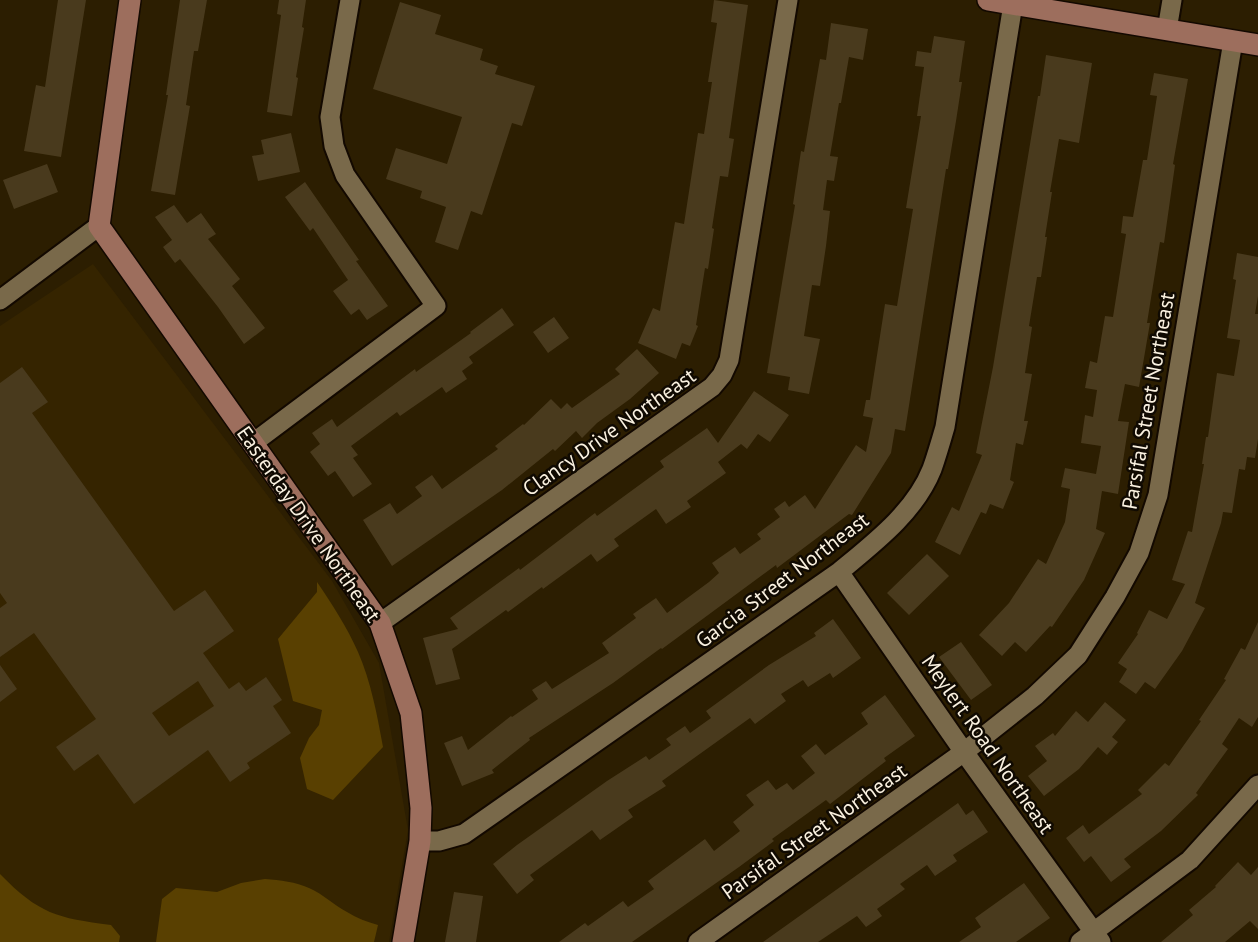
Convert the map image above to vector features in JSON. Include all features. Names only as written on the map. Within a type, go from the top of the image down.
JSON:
[{"type":"street","points":[[0,300],[99,226],[130,0]]},
{"type":"street","points":[[253,443],[436,306],[345,175],[334,146],[330,117],[350,0]]},
{"type":"street","name":"Clancy Drive Northeast","points":[[380,623],[712,387],[722,375],[729,360],[788,0]]},
{"type":"street","points":[[988,0],[1258,45]]},
{"type":"street","points":[[1167,30],[1172,0]]},
{"type":"street","name":"Garcia Street Northeast","points":[[420,841],[439,841],[464,834],[839,572],[878,541],[912,504],[932,470],[945,427],[1013,4]]},
{"type":"street","name":"Parsifal Street Northeast","points":[[698,942],[964,752],[1035,696],[1078,655],[1115,597],[1139,553],[1158,495],[1233,41]]},
{"type":"street","name":"Easterday Drive Northeast","points":[[99,226],[380,623],[411,713],[421,808],[420,841],[403,942]]},
{"type":"street","name":"Meylert Road Northeast","points":[[839,572],[1091,939]]},
{"type":"street","points":[[1091,939],[1190,860],[1258,785]]},
{"type":"shaded area","points":[[93,264],[332,581],[379,663],[408,830],[389,942],[0,942],[0,326]]},
{"type":"shaded area","points":[[317,582],[344,625],[363,663],[383,747],[333,800],[307,789],[300,758],[309,738],[319,725],[322,710],[293,701],[278,639],[317,592]]},
{"type":"shaded area","points":[[0,874],[26,898],[50,912],[76,920],[111,925],[120,936],[119,942],[0,942]]},
{"type":"shaded area","points":[[265,879],[304,886],[362,920],[378,925],[374,942],[156,942],[162,899],[176,888],[217,892],[241,883]]},
{"type":"building","points":[[58,0],[86,0],[61,157],[24,151],[36,85],[45,87]]},
{"type":"building","points":[[180,0],[207,0],[198,51],[194,51],[186,105],[190,106],[175,195],[151,191],[168,95]]},
{"type":"building","points":[[279,0],[306,0],[292,116],[267,112],[281,15],[277,14]]},
{"type":"building","points":[[714,0],[748,5],[729,138],[734,139],[728,177],[720,176],[708,269],[705,268],[696,325],[698,326],[690,346],[682,343],[676,359],[638,343],[653,308],[660,311],[675,222],[684,224],[698,133],[704,134],[717,23],[711,22]]},
{"type":"building","points":[[400,2],[441,15],[435,34],[483,49],[480,60],[498,66],[495,74],[535,86],[522,126],[512,123],[482,215],[471,211],[458,250],[435,242],[446,207],[420,198],[422,191],[386,179],[396,148],[447,164],[462,117],[373,89]]},
{"type":"building","points":[[831,23],[868,29],[863,60],[849,57],[830,156],[838,157],[834,181],[827,180],[823,210],[830,211],[826,246],[820,286],[812,285],[804,336],[820,339],[809,394],[788,390],[790,377],[767,373],[795,205],[801,151],[804,152],[820,59],[826,60]]},
{"type":"building","points":[[934,36],[965,41],[959,82],[962,82],[905,431],[895,429],[891,453],[852,515],[849,514],[662,649],[529,738],[530,740],[492,770],[494,773],[462,786],[444,743],[462,736],[468,750],[511,716],[538,699],[532,690],[546,681],[552,689],[609,653],[602,643],[636,618],[633,614],[656,598],[667,613],[719,573],[712,563],[735,547],[740,554],[761,539],[757,534],[780,517],[774,509],[785,501],[789,507],[805,495],[815,509],[856,445],[866,452],[873,418],[863,416],[866,400],[870,400],[885,304],[897,306],[913,209],[906,208],[921,116],[917,116],[924,67],[915,66],[917,51],[931,53]]},
{"type":"building","points":[[1046,55],[1092,63],[1079,143],[1059,139],[1041,277],[1037,277],[1029,326],[1032,327],[1025,373],[1032,374],[1024,421],[1028,421],[1023,445],[1016,443],[1010,480],[1014,482],[1003,509],[990,504],[986,514],[981,512],[960,555],[935,542],[952,507],[959,511],[982,455],[976,453]]},
{"type":"building","points":[[1154,73],[1188,79],[1173,164],[1175,165],[1164,243],[1160,242],[1147,323],[1150,323],[1139,387],[1125,384],[1118,421],[1129,422],[1118,494],[1102,491],[1096,529],[1105,533],[1084,580],[1052,627],[1050,626],[1026,652],[1015,642],[1002,656],[979,635],[1009,603],[1038,559],[1046,564],[1065,522],[1070,489],[1061,487],[1065,468],[1096,474],[1101,446],[1081,443],[1085,415],[1093,417],[1097,390],[1085,388],[1090,361],[1097,363],[1105,316],[1113,317],[1126,234],[1121,233],[1123,216],[1133,217],[1143,160],[1147,160],[1157,96],[1150,95]]},
{"type":"building","points":[[291,133],[300,172],[258,181],[252,156],[264,154],[261,140]]},
{"type":"building","points":[[47,164],[58,192],[14,209],[3,180]]},
{"type":"building","points":[[305,182],[388,306],[367,320],[359,309],[351,315],[333,291],[348,280],[313,228],[310,231],[285,197]]},
{"type":"building","points":[[174,205],[187,223],[201,213],[216,234],[208,239],[240,279],[232,286],[265,328],[244,344],[180,259],[175,263],[163,247],[172,240],[155,217]]},
{"type":"building","points":[[1237,253],[1258,257],[1255,314],[1258,314],[1258,439],[1255,458],[1247,457],[1245,470],[1239,469],[1232,513],[1223,512],[1195,603],[1205,608],[1182,651],[1155,689],[1145,682],[1136,694],[1119,682],[1127,669],[1118,663],[1138,634],[1149,610],[1167,619],[1185,584],[1172,580],[1188,531],[1192,532],[1217,373],[1234,376],[1240,340],[1227,338],[1236,280],[1233,279]]},
{"type":"building","points":[[502,308],[514,325],[469,357],[473,363],[462,371],[467,379],[446,393],[442,387],[400,416],[397,412],[351,446],[358,455],[353,458],[372,484],[353,497],[335,471],[328,476],[310,452],[320,444],[312,433],[332,419],[337,427],[415,369],[416,372],[471,333]]},
{"type":"building","points":[[554,317],[569,338],[548,353],[533,332]]},
{"type":"building","points":[[637,349],[659,373],[630,399],[597,423],[582,438],[576,431],[555,451],[553,449],[502,490],[392,566],[363,520],[390,503],[397,514],[422,496],[415,487],[432,475],[442,489],[498,449],[495,446],[524,425],[551,399],[561,409],[567,403],[572,408],[620,374],[615,369]]},
{"type":"building","points":[[22,367],[48,402],[32,413],[174,611],[205,590],[234,631],[203,653],[229,689],[239,682],[246,691],[266,677],[282,700],[273,706],[291,733],[247,763],[250,768],[230,782],[208,750],[134,804],[98,754],[74,771],[56,747],[96,719],[34,633],[0,657],[0,608],[7,603],[0,593],[0,383]],"holes":[[[198,681],[214,706],[169,736],[152,713]]]},
{"type":"building","points":[[754,391],[789,415],[770,442],[758,434],[747,449],[741,444],[718,462],[726,473],[687,501],[691,507],[666,524],[656,509],[614,539],[619,546],[597,562],[591,554],[452,649],[460,679],[436,685],[423,638],[458,629],[450,618],[519,568],[520,570],[595,513],[597,516],[664,467],[660,461],[707,428],[718,443]]},
{"type":"building","points":[[927,554],[949,576],[909,615],[887,593]]},
{"type":"building","points":[[833,619],[861,658],[833,678],[830,673],[808,687],[803,680],[781,694],[786,701],[755,724],[750,718],[662,781],[666,786],[628,810],[633,817],[600,840],[592,830],[530,875],[534,880],[517,894],[493,864],[607,781],[646,756],[649,760],[671,745],[666,739],[685,726],[690,733],[711,718],[706,711],[769,665],[816,636],[814,633]]},
{"type":"building","points":[[1258,622],[1258,717],[1252,727],[1239,718],[1222,744],[1228,749],[1196,793],[1198,795],[1161,831],[1124,859],[1131,867],[1111,882],[1091,856],[1084,862],[1066,838],[1083,825],[1089,834],[1142,794],[1138,790],[1165,763],[1169,766],[1201,721],[1199,720],[1226,680],[1224,679],[1241,648],[1245,650]]},
{"type":"building","points":[[961,642],[992,685],[971,700],[939,657]]},
{"type":"building","points":[[0,665],[17,689],[0,702]]},
{"type":"building","points":[[885,695],[915,736],[884,758],[886,761],[830,804],[826,800],[739,867],[632,942],[559,942],[585,923],[588,926],[623,901],[628,907],[654,889],[648,881],[705,839],[714,851],[740,831],[733,822],[754,805],[746,795],[768,780],[776,790],[787,783],[793,790],[815,773],[801,756],[816,744],[825,755],[868,724],[861,713]]},
{"type":"building","points":[[1105,702],[1126,720],[1112,737],[1118,742],[1107,755],[1098,747],[1079,769],[1044,796],[1028,776],[1047,761],[1035,746],[1053,733],[1055,736],[1076,711],[1088,722]]},
{"type":"building","points":[[958,803],[966,815],[973,810],[988,832],[953,855],[957,861],[935,876],[927,865],[900,884],[905,889],[877,909],[882,916],[866,927],[857,916],[818,942],[763,942]]},
{"type":"building","points":[[1238,862],[1251,875],[1258,867],[1258,929],[1250,921],[1225,942],[1161,942],[1193,915],[1189,910],[1216,887]]},
{"type":"building","points":[[1024,883],[1050,918],[1016,942],[959,942],[981,927],[975,918]]},
{"type":"building","points":[[454,892],[483,896],[476,942],[445,942]]}]
